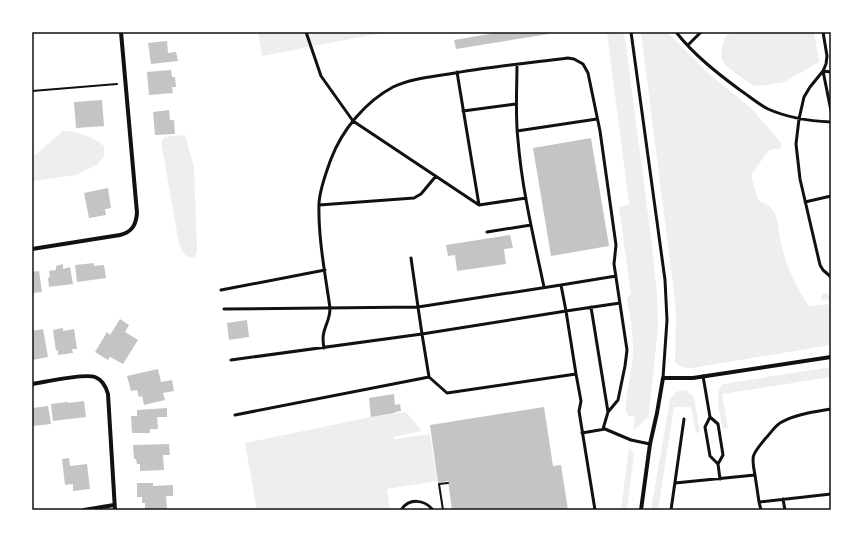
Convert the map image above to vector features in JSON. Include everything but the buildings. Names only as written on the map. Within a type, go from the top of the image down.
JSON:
[{"type":"street","points":[[32,249],[120,235],[127,233],[135,225],[137,213],[121,32]]},
{"type":"street","points":[[641,510],[650,444],[663,378],[684,379],[831,356]]},
{"type":"street","points":[[32,384],[87,376],[96,377],[104,384],[108,394],[115,508],[84,510]]},
{"type":"lane","points":[[306,32],[321,76],[353,120],[479,205],[526,198]]},
{"type":"lane","points":[[631,32],[665,280],[667,320],[663,378]]},
{"type":"lane","points":[[676,32],[724,78],[761,106],[799,119],[831,122]]},
{"type":"lane","points":[[688,45],[701,32]]},
{"type":"lane","points":[[823,32],[827,56],[826,64],[823,71],[804,97],[799,119],[796,144],[800,179],[820,265],[831,277]]},
{"type":"lane","points":[[324,348],[322,335],[330,315],[330,308],[320,231],[319,205],[323,185],[335,148],[353,120],[383,93],[394,87],[414,80],[457,72],[568,58],[579,61],[583,64],[588,73],[597,119],[616,245],[614,264],[627,350],[618,400],[608,412],[603,429]]},
{"type":"lane","points":[[517,64],[517,130],[526,198],[544,287]]},
{"type":"lane","points":[[823,71],[831,72]]},
{"type":"lane","points":[[823,71],[831,111]]},
{"type":"lane","points":[[457,72],[479,205]]},
{"type":"lane","points":[[464,111],[516,104]]},
{"type":"lane","points":[[517,130],[597,119]]},
{"type":"lane","points":[[319,205],[414,198],[418,197],[426,189],[436,176]]},
{"type":"lane","points":[[805,202],[831,196]]},
{"type":"lane","points":[[487,232],[531,225]]},
{"type":"lane","points":[[411,258],[429,377],[447,393],[576,374]]},
{"type":"lane","points":[[221,290],[325,270]]},
{"type":"lane","points":[[224,309],[418,307],[616,276]]},
{"type":"lane","points":[[561,285],[581,401],[579,411],[595,510]]},
{"type":"lane","points":[[231,360],[422,334],[620,303]]},
{"type":"lane","points":[[591,307],[608,412]]},
{"type":"lane","points":[[702,376],[710,417],[705,427],[710,456],[718,464]]},
{"type":"lane","points":[[235,415],[429,377]]},
{"type":"lane","points":[[761,510],[752,457],[755,452],[781,423],[798,416],[831,409]]},
{"type":"lane","points":[[710,417],[718,424],[723,455],[718,464],[720,479]]},
{"type":"lane","points":[[671,510],[684,419]]},
{"type":"lane","points":[[582,433],[603,429],[631,440],[650,444]]},
{"type":"lane","points":[[675,483],[755,475]]},
{"type":"lane","points":[[759,502],[831,494]]},
{"type":"lane","points":[[783,499],[785,510]]},
{"type":"lane","points":[[401,510],[408,503],[419,501],[430,506],[433,510]]},
{"type":"path","points":[[32,91],[117,84]]},
{"type":"path","points":[[443,510],[439,484],[448,483]]},
{"type":"shaded area","points":[[258,32],[387,32],[262,56]]},
{"type":"shaded area","points":[[607,32],[623,32],[625,38],[657,294],[658,327],[649,414],[633,431],[635,416],[629,416],[626,413],[627,395],[633,356],[632,332],[627,299],[631,293],[619,207],[629,204]]},
{"type":"shaded area","points":[[641,32],[667,32],[709,74],[751,108],[781,143],[781,147],[779,149],[768,151],[751,175],[758,200],[770,207],[775,214],[786,260],[803,298],[808,305],[813,306],[831,304],[831,345],[692,368],[683,367],[675,362],[676,313],[674,293]]},
{"type":"shaded area","points":[[730,32],[814,32],[819,62],[784,82],[755,86],[726,66],[721,58],[725,37]]},
{"type":"shaded area","points":[[63,131],[79,133],[95,140],[104,146],[104,156],[98,164],[76,175],[33,181],[32,158]]},
{"type":"shaded area","points":[[185,135],[194,167],[197,250],[195,257],[190,258],[184,254],[179,244],[161,142],[164,137]]},
{"type":"shaded area","points":[[825,293],[831,295],[831,304],[828,299],[821,300],[821,296]]},
{"type":"shaded area","points":[[831,367],[831,377],[722,394],[728,428],[723,429],[719,412],[718,393],[723,384]]},
{"type":"shaded area","points":[[683,390],[687,391],[694,397],[700,432],[696,433],[691,407],[674,407],[658,510],[651,510],[670,399],[676,392]]},
{"type":"shaded area","points":[[406,412],[422,431],[393,437],[395,439],[430,434],[437,481],[387,489],[390,510],[257,510],[245,443],[371,417]]},
{"type":"shaded area","points":[[629,447],[634,454],[627,510],[621,510]]}]
